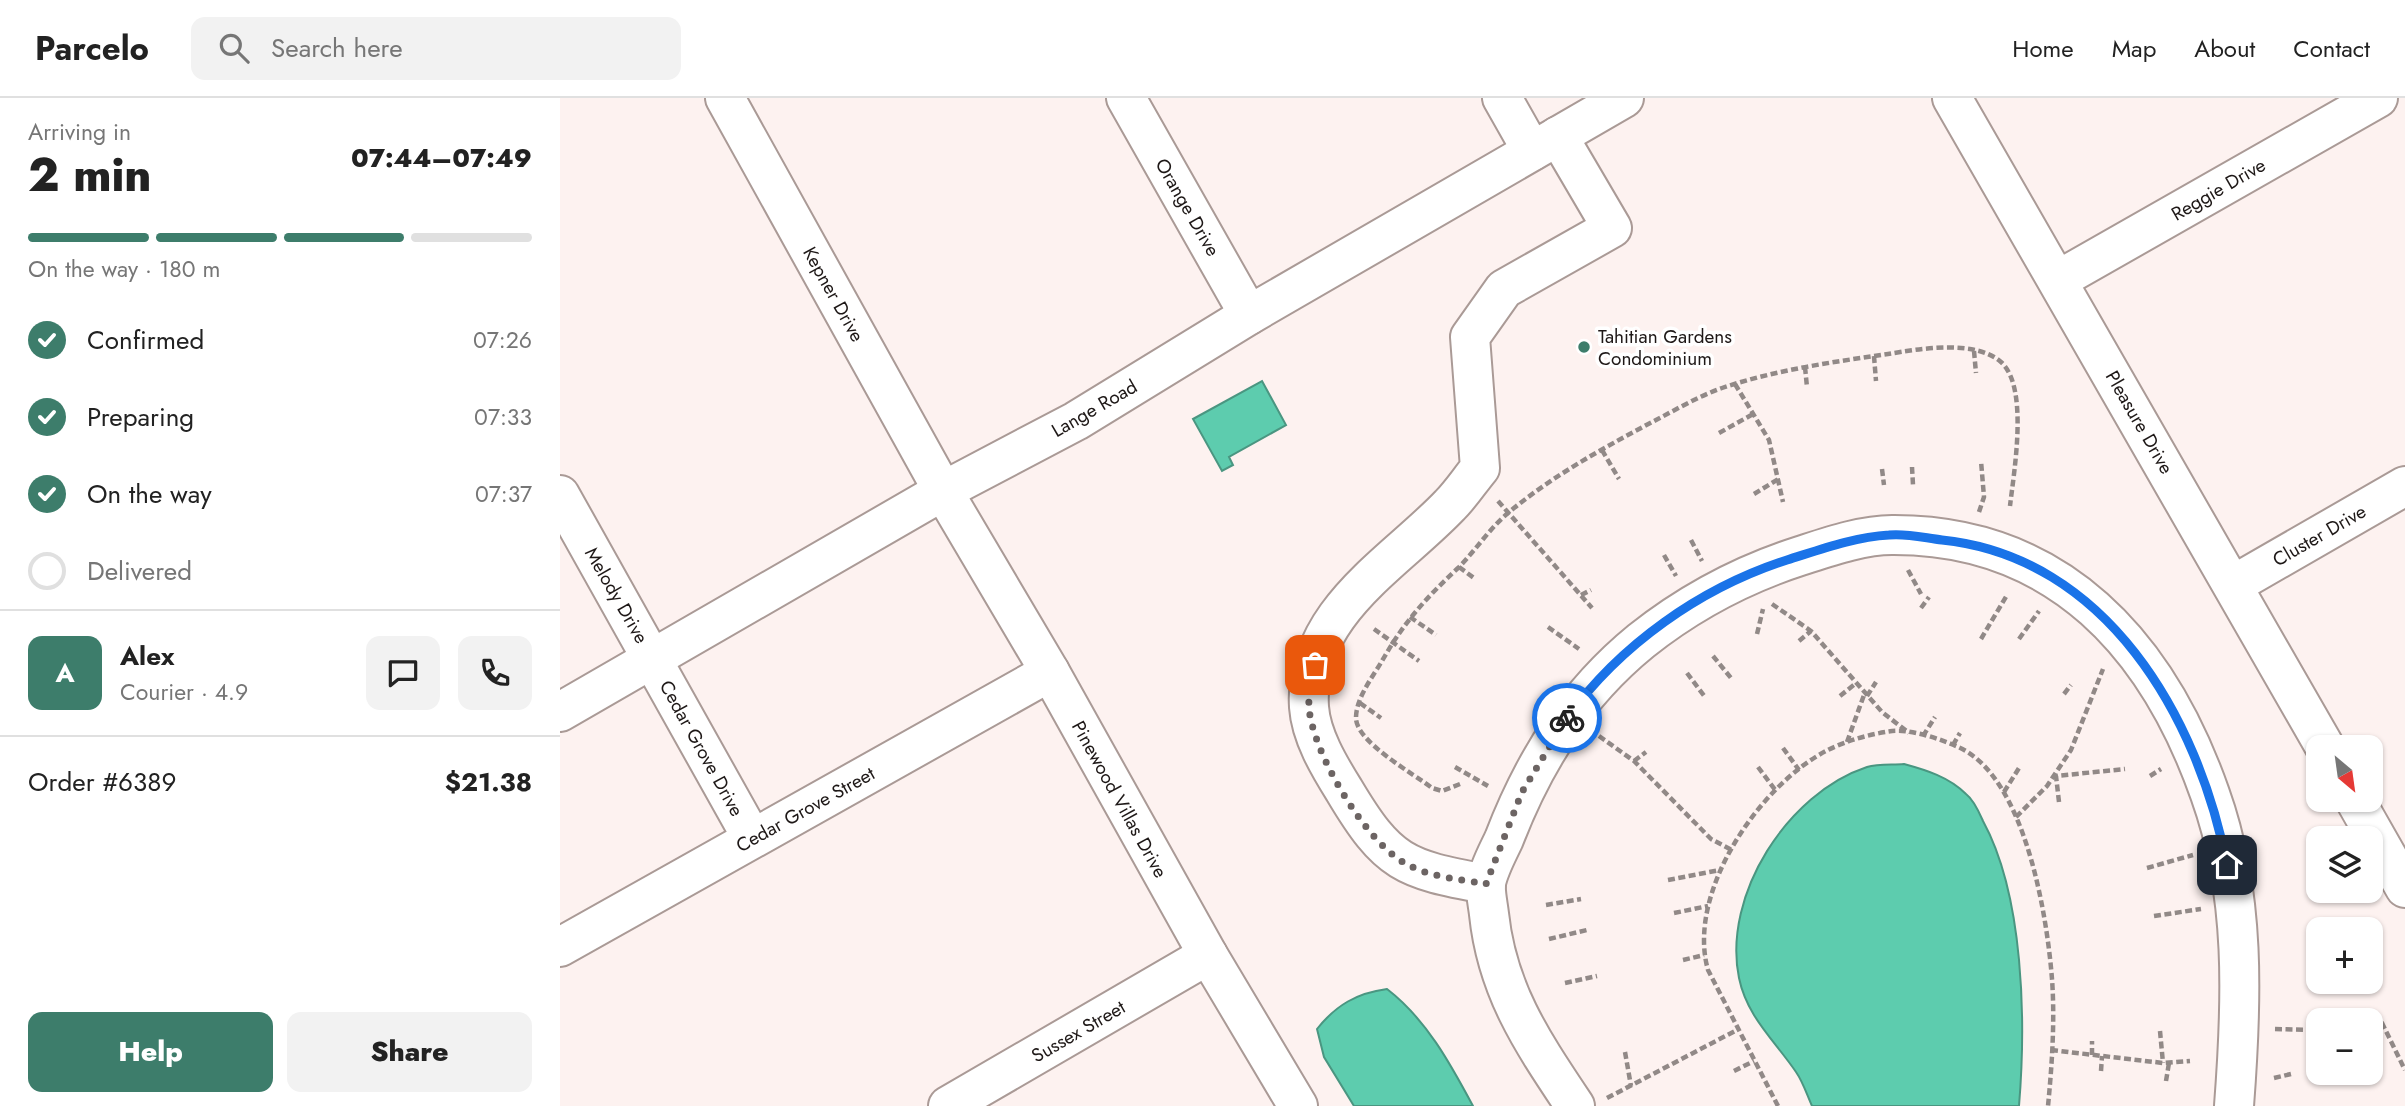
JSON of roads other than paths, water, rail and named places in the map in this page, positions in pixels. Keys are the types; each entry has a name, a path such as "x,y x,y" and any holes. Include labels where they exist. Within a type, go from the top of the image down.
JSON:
{"street":[{"name":"Kepner Drive","path":"725,98 943,491"},
{"name":"Orange Drive","path":"1126,98 1250,315"},
{"path":"1486,884 1424,872 1386,850 1368,829 1326,761 1309,708 1311,687 1324,638 1343,606 1451,505 1480,468 1470,337 1504,289 1612,228 1545,144 1502,98"},
{"name":"Lange Road","path":"560,712 943,491 1076,421 1250,315 1624,98"},
{"name":"Pleasure Drive","path":"1952,98 2318,735"},
{"name":"Reggie Drive","path":"2058,280 2378,98"},
{"name":"Cluster Drive","path":"2233,585 2405,486"},
{"name":"Pinewood Villas Drive","path":"943,491 1050,671 1208,956 1298,1106"},
{"name":"Melody Drive","path":"560,495 653,658"},
{"path":"1588,1103 1514,1010 1492,941 1486,884 1522,792 1570,713 1624,655 1670,618 1706,595 1765,568 1828,547 1890,534 1970,543 2027,562 2073,589 2110,621 2128,642 2167,699 2211,796 2233,904 2240,950 2234,1106"},
{"name":"Cedar Grove Drive","path":"653,658 752,838"},
{"name":"Cedar Grove Street","path":"560,947 1050,671"},
{"path":"2362,812 2405,888"},
{"name":"Sussex Street","path":"948,1106 1208,956"}],"place":[{"name":"Tahitian Gardens Condominium","path":"1584,347"}]}
